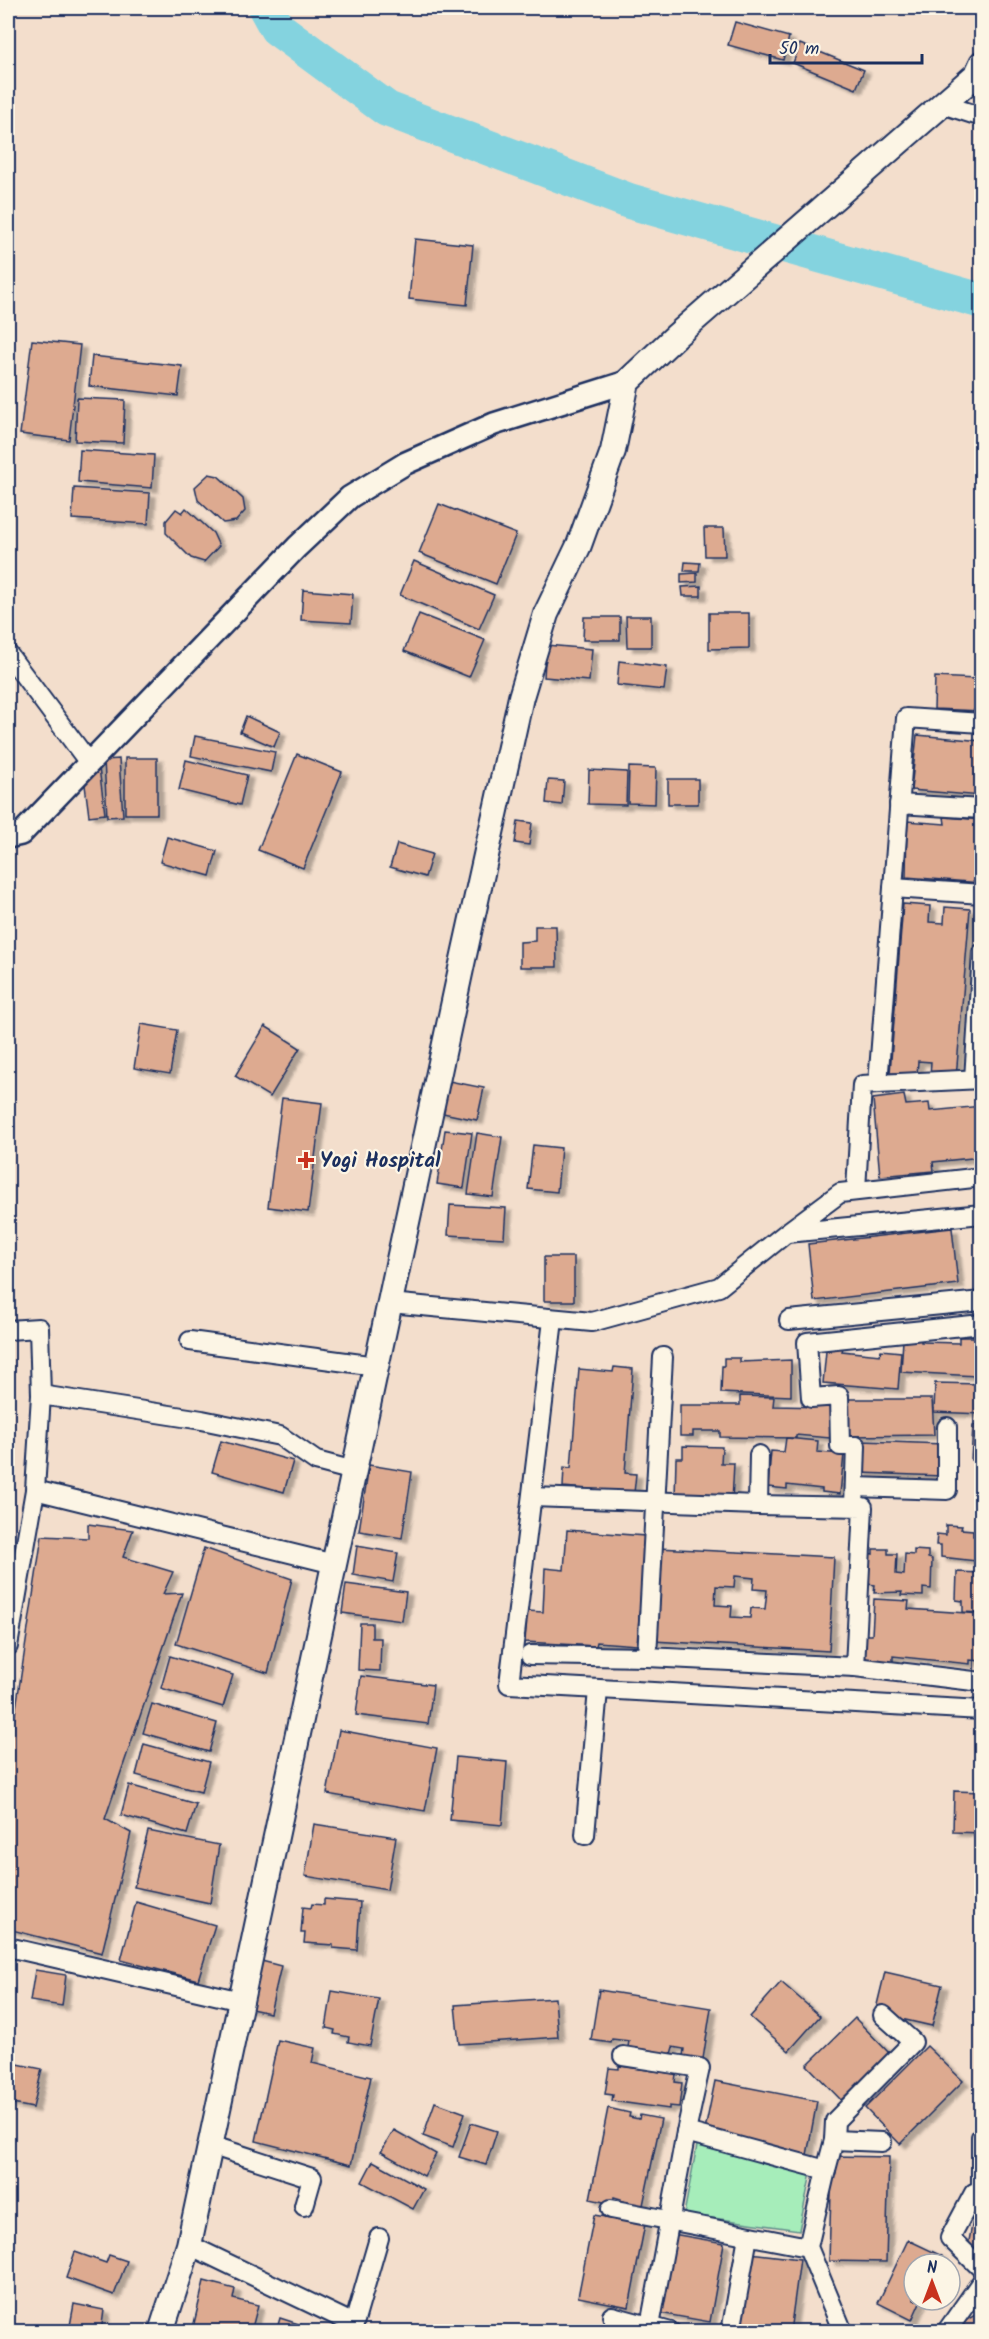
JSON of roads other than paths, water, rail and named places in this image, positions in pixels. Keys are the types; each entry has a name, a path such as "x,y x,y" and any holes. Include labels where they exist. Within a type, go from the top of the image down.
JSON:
{"main road":[{"path":"161,2331 189,2245 459,975 521,697 546,614 579,545 613,451 627,382 677,335 942,104 979,69"}],"street":[{"path":"942,104 981,117"},
{"path":"8,837 21,834 297,547 350,497 406,463 494,424 627,382"},
{"path":"8,654 90,764"},
{"path":"878,1084 906,717 981,723"},
{"path":"899,804 981,809"},
{"path":"893,888 981,894"},
{"path":"856,1190 862,1085 978,1079 981,954"},
{"path":"390,1303 592,1322 719,1287 840,1193 981,1177"},
{"path":"785,1234 981,1214"},
{"path":"789,1320 981,1301"},
{"path":"553,1320 509,1684 981,1710"},
{"path":"854,1506 856,1446 840,1446 839,1396 811,1398 807,1342 981,1324"},
{"path":"8,1330 39,1328 41,1395 35,1490 8,1646"},
{"path":"190,1341 376,1366"},
{"path":"647,1657 663,1357"},
{"path":"41,1395 202,1420 280,1436 316,1461 354,1471"},
{"path":"855,1487 947,1491 947,1427"},
{"path":"758,1505 759,1455"},
{"path":"35,1490 334,1564"},
{"path":"532,1497 863,1507 855,1667"},
{"path":"530,1654 855,1667 981,1682"},
{"path":"585,1835 598,1690"},
{"path":"8,1947 241,2001"},
{"path":"843,2331 808,2247 834,2140 835,2121 912,2042 883,2015"},
{"path":"623,2056 700,2068 668,2220 650,2326"},
{"path":"686,2132 826,2170"},
{"path":"981,2137 981,2193 974,2193 950,2238 981,2269"},
{"path":"834,2140 882,2142"},
{"path":"210,2145 312,2178 304,2206"},
{"path":"611,2209 808,2247"},
{"path":"731,2331 748,2236"},
{"path":"189,2245 353,2328 379,2238"},
{"path":"946,2331 981,2281"},
{"path":"612,2316 671,2331"}],"waterway":[{"path":"266,8 277,28 387,109 629,201 982,301"}],"place":[{"name":"Yogi Hospital","path":"306,1160"}]}
